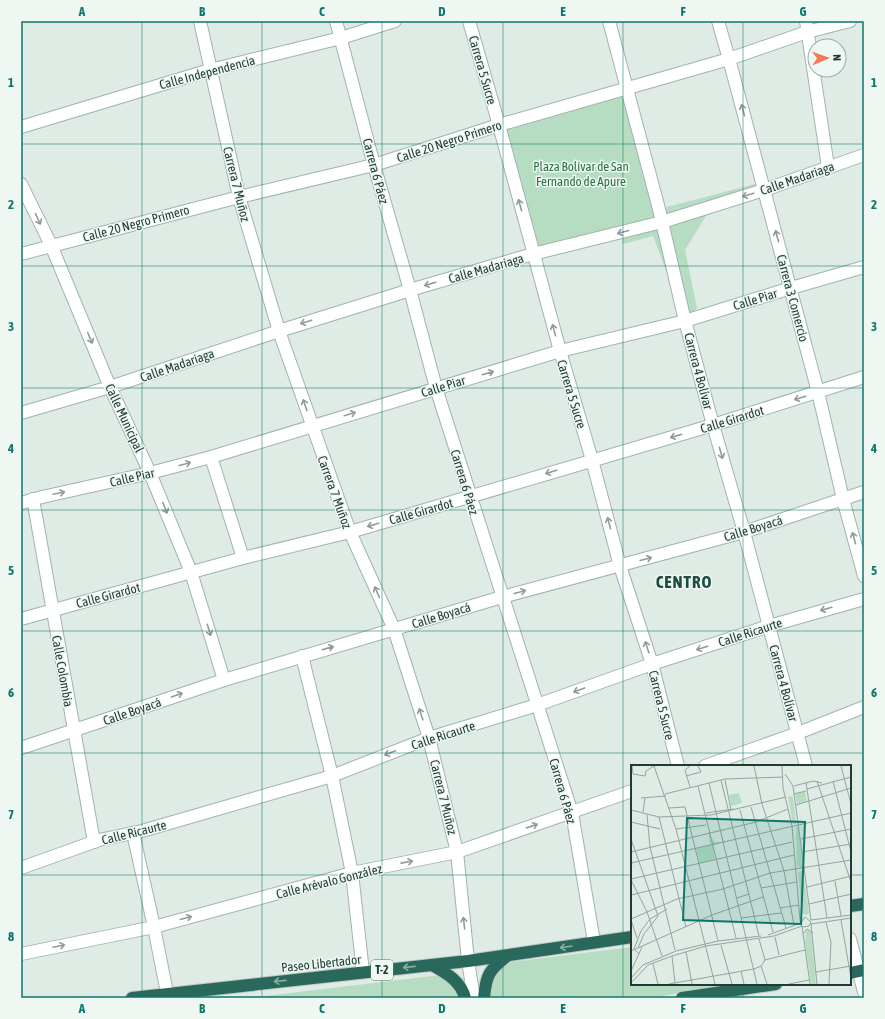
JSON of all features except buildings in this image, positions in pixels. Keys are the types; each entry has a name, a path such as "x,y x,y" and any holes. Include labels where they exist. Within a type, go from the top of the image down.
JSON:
{"highway":[{"path":"851,906 864,904"},
{"name":"Paseo Libertador","path":"132,998 468,961 631,937"},
{"path":"484,998 485,985 490,972 507,956"},
{"path":"432,965 455,980 463,991 465,998"},
{"path":"682,998 736,994 772,985"}],"street":[{"name":"Carrera 7 Muñoz","path":"200,21 239,197 279,330 350,532 394,629 429,738 457,852 468,961 474,998"},
{"name":"Carrera 6 Páez","path":"336,21 436,388 572,812 594,942"},
{"name":"Calle Independencia","path":"21,127 210,70 341,38 395,21"},
{"name":"Carrera 5 Sucre","path":"469,21 499,125 560,351 592,460 620,566 652,664 678,765"},
{"name":"Carrera 4 Bolívar","path":"609,21 662,222 685,321 744,532 806,765"},
{"name":"Carrera 3 Comercio","path":"718,21 791,288 818,392 843,499 864,576"},
{"name":"Calle 20 Negro Primero","path":"21,254 239,197 374,165 499,125 729,59 806,26 850,21"},
{"path":"806,26 828,167"},
{"name":"Calle Madariaga","path":"21,413 110,387 279,330 410,290 534,254 662,222 764,190 864,155"},
{"name":"Calle Municipal","path":"21,184 52,245 110,387 150,473 191,572 224,680"},
{"name":"Calle Piar","path":"21,503 211,457 560,351 685,321 864,267"},
{"name":"Calle Girardot","path":"21,618 243,558 350,532 713,425 864,377"},
{"path":"211,457 243,558"},
{"name":"Calle Boyacá","path":"21,748 224,680 302,656 502,597 744,532 864,492"},
{"name":"Calle Colombia","path":"33,499 94,842"},
{"name":"Calle Ricaurte","path":"21,868 94,842 133,833 332,776 429,738 537,705 652,664 769,626 864,599"},
{"path":"302,656 332,776 352,873 363,972"},
{"path":"708,765 798,733 864,707"},
{"name":"Calle Arévalo González","path":"21,954 154,927 352,873 457,852 631,792"},
{"path":"133,833 167,994"},
{"path":"851,943 864,992"}],"green space":[{"name":"Plaza Bolívar de San Fernando de Apure","path":"627,88 659,209 759,183 762,194 709,211 685,250 697,308 685,321 653,236 623,244 621,233 533,254 499,125"},
{"path":"631,947 631,985 730,985 650,998 488,998 488,985 502,965 512,962"},
{"path":"441,975 452,983 460,998 248,998"}],"district":[{"name":"CENTRO","path":"684,582"}]}
